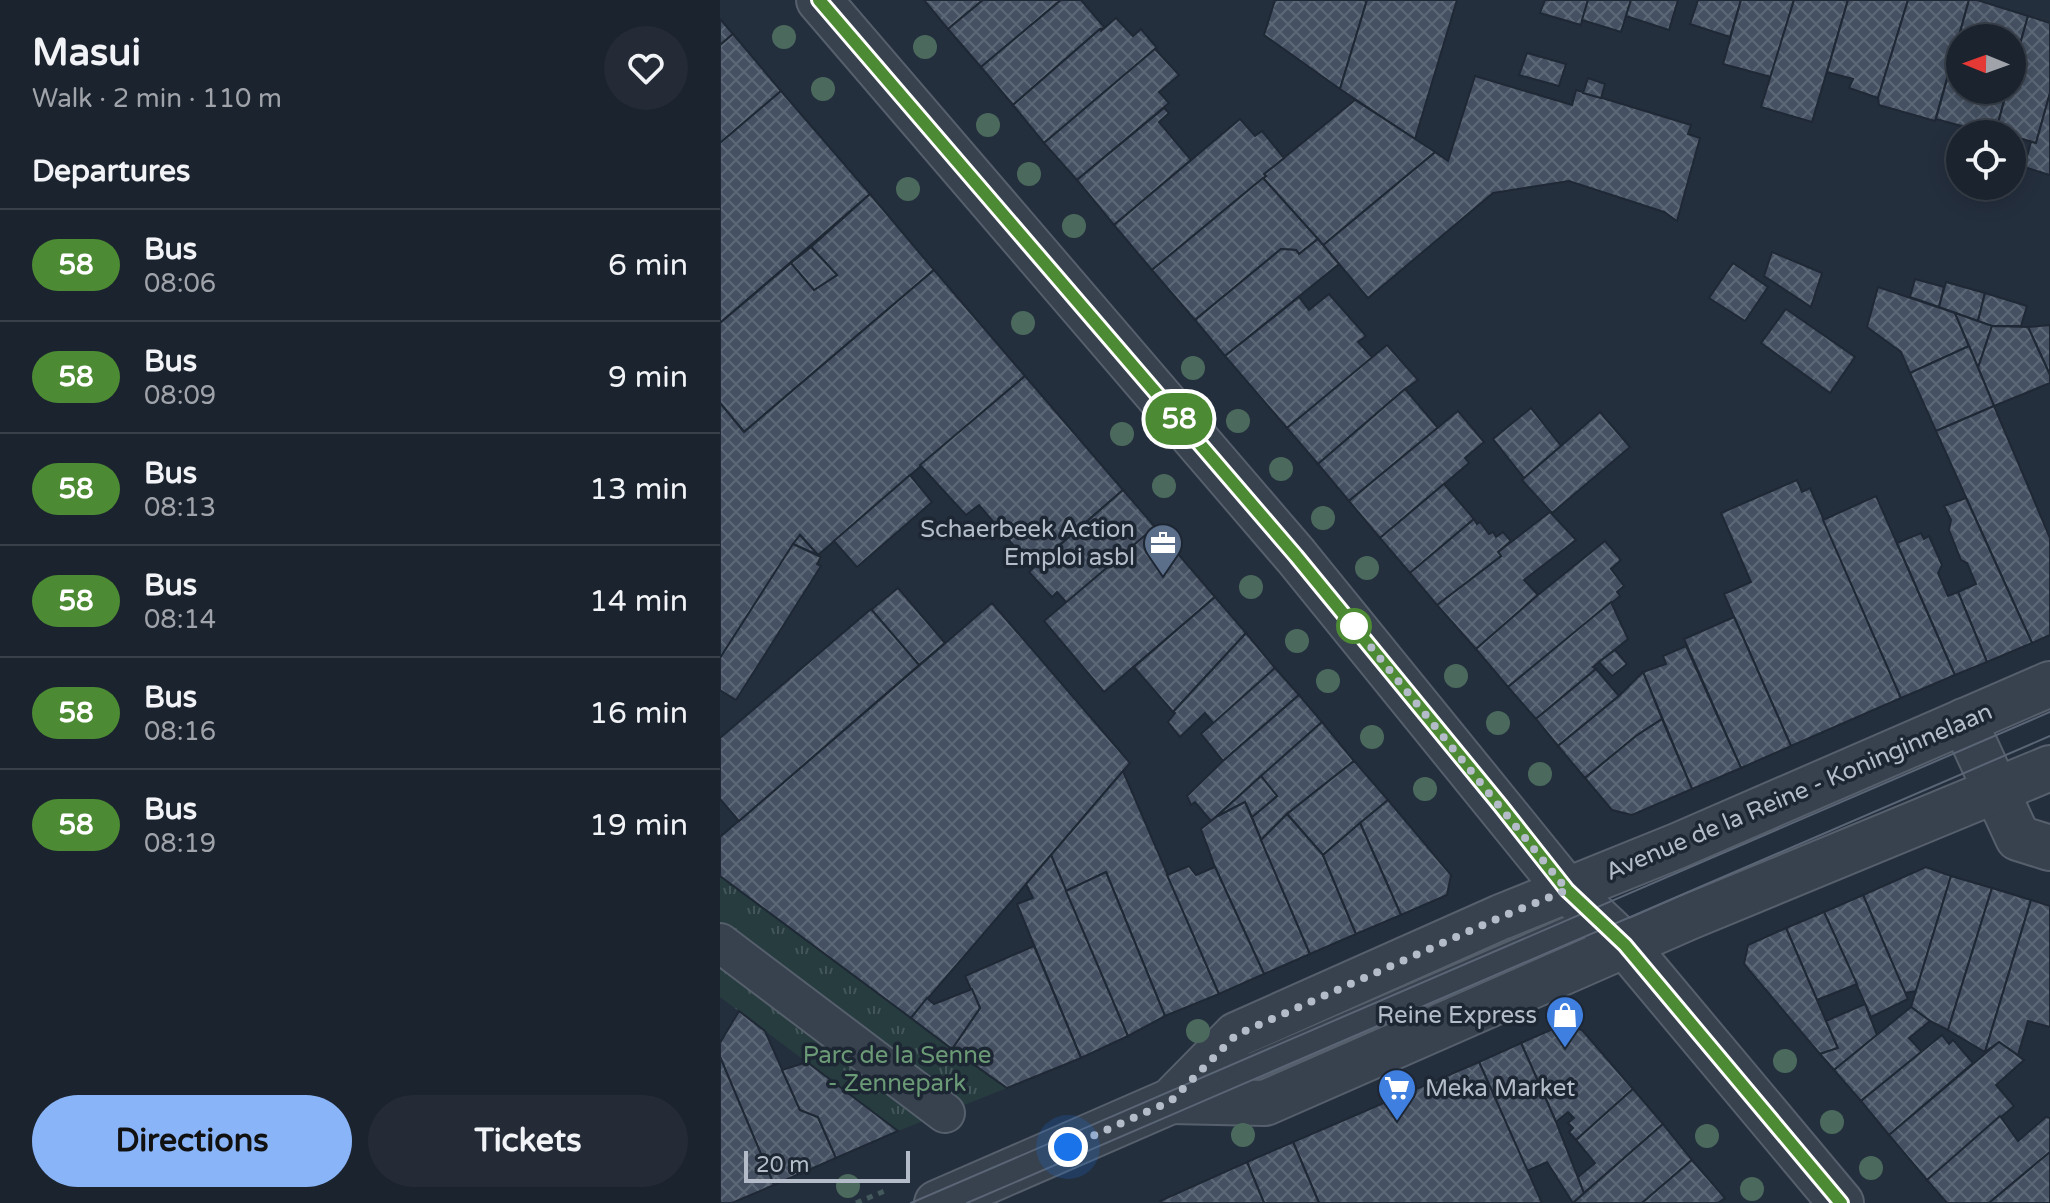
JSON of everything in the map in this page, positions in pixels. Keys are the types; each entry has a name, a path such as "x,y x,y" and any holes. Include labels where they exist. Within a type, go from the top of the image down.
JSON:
{"street":[{"path":"819,0 1296,556 1478,778 1841,1203"},
{"name":"Avenue de la Reine - Koninginnelaan","path":"955,1199 1171,1101 1236,1035 1501,917 1597,918 1666,851 2050,684"},
{"path":"1964,721 2018,838 2050,848"},
{"name":"Avenue de la Reine - Koninginnelaan","path":"1171,1101 1265,1103 1597,918 1997,791 2050,768"},
{"path":"720,943 945,1113"}],"green space":[{"name":"Parc de la Senne - Zennepark","path":"720,876 1007,1088 898,1131 720,997"}],"building":[{"path":"924,0 983,0 948,29"},
{"path":"983,0 1061,0 981,67 948,29"},
{"path":"1061,0 1081,0 1105,28 1100,29 1013,105 981,67"},
{"path":"1275,0 1367,0 1340,89 1264,35"},
{"path":"1367,0 1457,0 1415,139 1340,89"},
{"path":"1545,0 1588,0 1581,25 1540,13"},
{"path":"1588,0 1631,0 1621,32 1582,20"},
{"path":"1631,0 1678,0 1669,30 1626,16"},
{"path":"1698,0 1741,0 1730,37 1690,24"},
{"path":"1741,0 1794,0 1771,77 1723,64"},
{"path":"1794,0 1848,0 1812,122 1761,107"},
{"path":"1848,0 1908,0 1878,98 1849,88 1853,79 1827,72"},
{"path":"1908,0 1969,0 1962,24 1946,24 1946,82 1935,121 1879,105 1878,98"},
{"path":"1969,0 2028,16 2026,24 1962,24"},
{"path":"2028,16 2050,23 2050,93 2036,143 2026,140 2026,120 1999,120 2003,104 2026,104"},
{"path":"1116,18 1133,36 1141,29 1157,48 1044,143 1013,105"},
{"path":"720,19 733,34 720,45"},
{"path":"733,34 781,91 720,143 720,45"},
{"path":"1155,49 1179,75 1159,92 1169,103 1077,180 1044,143"},
{"path":"1527,53 1566,64 1559,86 1519,75"},
{"path":"1475,76 1572,105 1576,90 1691,125 1688,134 1700,138 1677,221 1664,212 1569,181 1493,193 1368,298 1323,245 1435,152 1448,161"},
{"path":"1588,78 1605,84 1601,98 1583,93"},
{"path":"1946,83 1946,104 2003,104 1999,120 1946,122 1936,119"},
{"path":"781,91 870,194 720,323 720,143"},
{"path":"2050,93 2050,175 2026,168 2031,142 2036,143"},
{"path":"1355,100 1435,152 1323,245 1263,178 1266,176 1264,174"},
{"path":"1164,108 1169,113 1159,122 1191,160 1114,225 1077,180"},
{"path":"1240,119 1255,136 1262,131 1284,158 1152,270 1114,225"},
{"path":"1263,178 1318,239 1299,254 1296,250 1281,249 1195,320 1152,270"},
{"path":"870,194 934,270 744,432 720,403 720,323 791,263 814,290 837,275 811,247"},
{"path":"1318,239 1339,264 1225,356 1195,320 1281,249 1296,250 1299,254"},
{"path":"811,247 837,275 814,290 791,263"},
{"path":"1772,252 1822,273 1811,307 1764,276"},
{"path":"1733,263 1768,287 1745,321 1709,298"},
{"path":"934,270 1025,376 818,555 800,535 720,658 720,403 744,432"},
{"path":"1915,279 1944,287 1939,307 1910,297"},
{"path":"1946,282 1985,293 1978,321 1939,307"},
{"path":"1878,287 1955,313 1969,346 1910,373 1901,352 1867,327"},
{"path":"1985,293 2027,306 2021,326 1992,326 1978,321"},
{"path":"1329,294 1366,336 1358,342 1373,358 1287,428 1225,356 1299,297 1309,310"},
{"path":"1786,309 1855,357 1830,393 1761,343"},
{"path":"1955,313 1992,326 1978,368 1969,346"},
{"path":"2050,325 2050,375 2028,327"},
{"path":"1992,326 2028,327 2050,375 2050,383 1994,406 1978,368"},
{"path":"1387,345 1418,380 1318,464 1287,428"},
{"path":"1969,346 1994,406 1936,431 1910,373"},
{"path":"1025,376 1123,490 1033,568 979,505 966,515 920,465"},
{"path":"1405,389 1438,428 1349,501 1318,464"},
{"path":"1994,406 2050,538 2050,635 2032,643 1936,431"},
{"path":"1531,408 1561,446 1524,478 1493,439"},
{"path":"1458,411 1484,442 1465,458 1469,463 1380,538 1349,501"},
{"path":"1600,412 1630,447 1552,513 1522,480"},
{"path":"910,475 932,502 857,567 834,541"},
{"path":"1797,480 1802,492 1810,488 1901,698 1791,746 1724,594 1751,582 1721,513"},
{"path":"1444,484 1474,519 1410,573 1380,538"},
{"path":"1123,490 1155,527 1067,603 1057,592 1052,597 1029,572"},
{"path":"1876,496 1955,675 1901,698 1823,520"},
{"path":"1966,498 2032,643 1987,662 1958,592 1976,584 1967,563 1961,560 1949,530 1951,520 1944,506"},
{"path":"1550,512 1576,540 1524,580 1538,595 1476,649 1437,605 1501,556 1498,552"},
{"path":"1474,519 1489,534 1493,532 1496,537 1503,532 1511,541 1498,552 1501,556 1437,605 1410,573"},
{"path":"1155,527 1215,597 1104,692 1044,621"},
{"path":"1921,533 1924,539 1929,536 1942,565 1938,573 1948,596 1958,592 1987,662 1955,675 1897,543"},
{"path":"800,535 818,555 793,544"},
{"path":"1605,541 1621,560 1611,569 1624,586 1617,592 1620,596 1508,687 1476,649"},
{"path":"793,544 821,557 817,564 821,566 736,700 720,690 720,658"},
{"path":"898,588 945,643 919,665 871,610"},
{"path":"1215,597 1246,633 1173,712 1134,667"},
{"path":"1611,602 1628,639 1536,719 1508,687"},
{"path":"992,603 1130,763 911,1018 720,876 720,837"},
{"path":"871,609 919,665 739,821 720,799 720,738"},
{"path":"1734,617 1791,746 1741,768 1684,639"},
{"path":"1246,633 1275,668 1214,724 1205,713 1180,737 1168,722 1173,712"},
{"path":"1686,646 1741,768 1692,789 1643,672 1666,664 1663,656"},
{"path":"1615,650 1627,664 1612,676 1599,662"},
{"path":"1275,668 1299,695 1223,761 1201,734"},
{"path":"1596,669 1619,696 1558,746 1536,719"},
{"path":"1643,672 1662,719 1585,778 1558,746"},
{"path":"1299,695 1322,722 1211,821 1195,802 1191,805 1187,796"},
{"path":"1662,719 1692,789 1632,815 1612,810 1585,778"},
{"path":"1322,722 1354,761 1287,814 1261,840 1252,817 1277,796 1261,776"},
{"path":"1354,761 1388,800 1323,855 1287,814"},
{"path":"1123,771 1219,994 1165,1016 1106,872 1066,891 1051,855"},
{"path":"1261,776 1277,796 1252,817 1245,802 1216,817"},
{"path":"1388,800 1451,875 1447,895 1401,915 1360,823"},
{"path":"1245,802 1310,954 1264,974 1201,829"},
{"path":"1287,814 1323,855 1356,934 1310,954 1261,840"},
{"path":"1360,823 1401,915 1356,934 1323,855"},
{"path":"1051,855 1128,1036 1081,1058 1017,904 1033,898 1026,884"},
{"path":"1189,866 1196,875 1215,867 1264,974 1219,994 1167,875"},
{"path":"1926,867 1951,876 1916,991 1905,993 1863,895"},
{"path":"1106,872 1165,1016 1128,1036 1066,891"},
{"path":"1951,876 1992,888 1948,1030 1911,1007"},
{"path":"1992,888 2031,900 1985,1052 1948,1030"},
{"path":"1863,895 1908,999 1871,1017 1824,912"},
{"path":"2031,900 2050,906 2050,1027 2028,1021 2018,1055 1999,1042 1985,1052"},
{"path":"1824,912 1857,984 1817,1000 1786,928"},
{"path":"1786,928 1838,1048 1820,1054 1744,964 1748,945"},
{"path":"1034,946 1081,1058 1007,1088 952,1049 980,1008 965,976"},
{"path":"972,989 980,1008 952,1049 911,1018 927,998 934,1004"},
{"path":"1865,1004 1877,1035 1834,1070 1820,1054 1838,1048 1826,1021"},
{"path":"1911,1007 1930,1021 1909,1038 1922,1052 1861,1101 1834,1070"},
{"path":"739,1011 765,1031 800,1110 818,1117 836,1158 774,1185 720,1057 720,1043"},
{"path":"1562,1025 1582,1030 1633,1089 1576,1140 1569,1132 1573,1128 1568,1123 1574,1118 1568,1112 1556,1122 1521,1043"},
{"path":"1942,1035 1949,1044 1953,1040 1973,1063 1889,1135 1861,1101"},
{"path":"1999,1042 2024,1060 1996,1085 2014,1106 1927,1180 1889,1135"},
{"path":"1521,1043 1584,1193 1573,1203 1547,1162 1527,1171 1479,1062"},
{"path":"720,1057 774,1185 732,1203 721,1203 720,1200"},
{"path":"807,1062 898,1131 836,1158 818,1117 800,1110 782,1070"},
{"path":"1479,1062 1542,1203 1319,1203 1293,1142"},
{"path":"1633,1089 1663,1124 1584,1193 1578,1177 1595,1163 1576,1140"},
{"path":"2000,1116 2018,1141 2046,1117 2050,1118 2050,1152 1989,1203 1947,1203 1927,1180"},
{"path":"1663,1124 1692,1160 1642,1203 1573,1203"},
{"path":"1293,1142 1319,1203 1264,1203 1247,1162"},
{"path":"2050,1152 2050,1203 1989,1203"},
{"path":"1692,1160 1725,1198 1718,1203 1642,1203"},
{"path":"1247,1162 1264,1203 1160,1201"}],"tram line":[{"path":"911,1203 2050,712"},
{"path":"967,1203 2050,736"}],"bus line":[{"name":"58","path":"819,0 1296,556 1567,890 1625,945 1841,1203"}],"place":[{"name":"Schaerbeek Action Emploi asbl","path":"1163,577"},
{"name":"Reine Express","path":"1565,1049"},
{"name":"Meka Market","path":"1397,1122"}],"route":[{"path":"1068,1147 1171,1101 1236,1035 1567,890 1354,626"}]}
